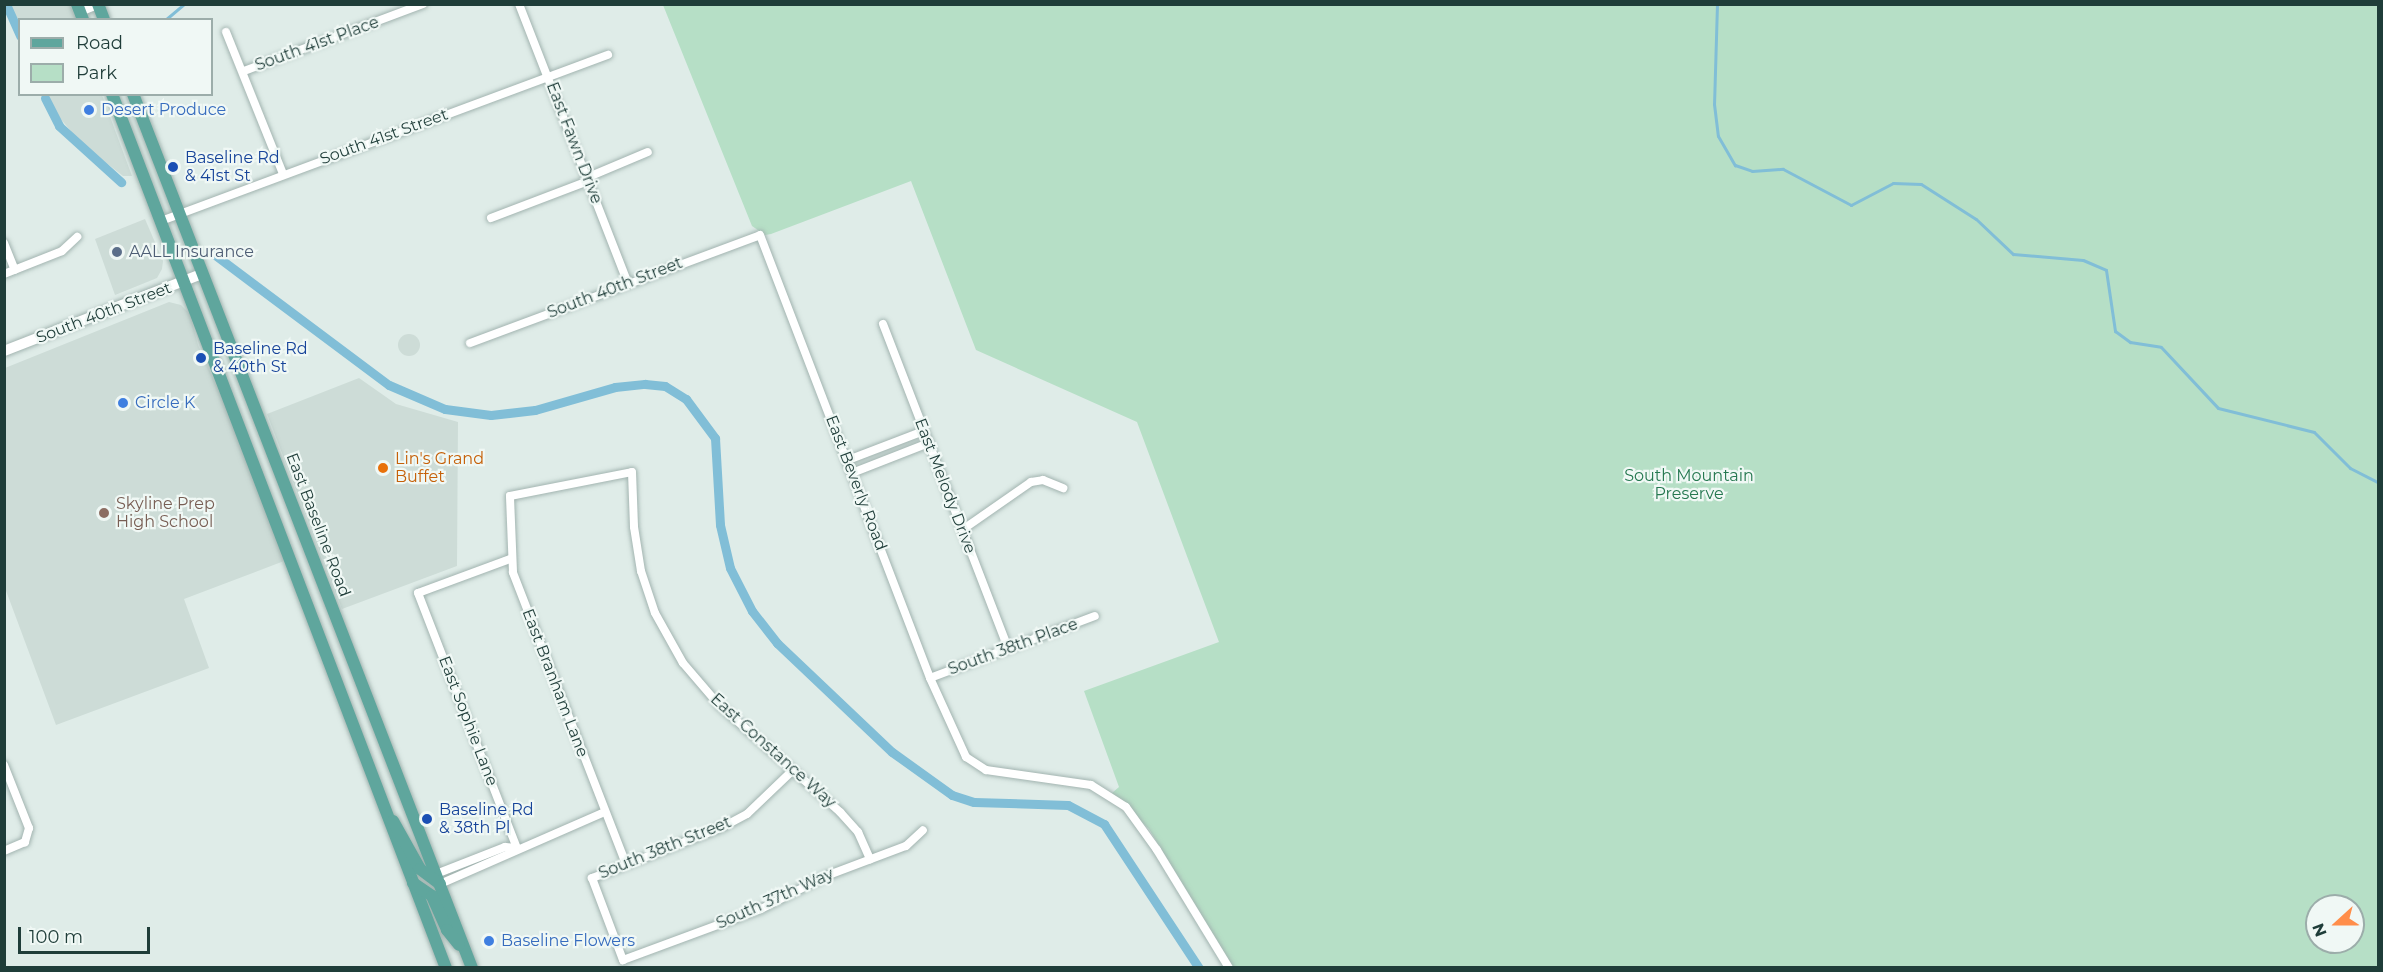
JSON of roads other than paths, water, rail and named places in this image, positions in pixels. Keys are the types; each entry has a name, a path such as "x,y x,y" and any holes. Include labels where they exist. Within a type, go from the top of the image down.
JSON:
{"main road":[{"name":"East Baseline Road","path":"113,96 252,453 386,812 467,955 472,968"},
{"name":"East Baseline Road","path":"134,96 270,447 427,883 446,968"},
{"name":"South 40th Street","path":"4,351 202,274"},
{"path":"252,453 270,447"},
{"path":"386,812 404,835 427,883"}],"street":[{"name":"South 41st Place","path":"244,71 423,4"},
{"name":"East Fawn Drive","path":"519,4 628,283"},
{"path":"80,12 99,5"},
{"path":"226,32 244,71 283,174"},
{"name":"South 41st Street","path":"161,221 608,55"},
{"path":"491,218 648,153"},
{"name":"South 40th Street","path":"470,343 760,235"},
{"name":"East Beverly Road","path":"760,235 930,678 951,731 966,757 986,770 1072,779 1108,794 1126,807 1158,850 1228,968"},
{"path":"4,274 62,251 77,237"},
{"path":"4,243 15,270"},
{"name":"East Melody Drive","path":"883,324 1008,648"},
{"path":"848,460 924,431"},
{"path":"852,473 929,443"},
{"name":"East Branham Lane","path":"626,864 510,559 510,496 632,472"},
{"name":"East Constance Way","path":"632,472 635,538 641,571 655,613 683,663 719,705 858,832 870,859"},
{"path":"962,530 1031,482 1043,480 1063,488"},
{"name":"East Sophie Lane","path":"510,559 418,593 517,848"},
{"name":"South 38th Place","path":"930,678 1095,616"},
{"path":"4,765 29,828 25,842 4,851"},
{"name":"South 38th Street","path":"592,878 739,818 792,771"},
{"path":"427,883 481,856 505,847 517,848 605,812"},
{"name":"South 37th Way","path":"592,878 623,960 760,909 870,859 906,846 923,830"},
{"path":"427,883 511,856 517,848"},
{"path":"481,856 485,866"}],"waterway":[{"path":"6,4 18,31"},
{"path":"167,18 184,4"},
{"path":"1717,4 1714,104 1718,136 1735,165 1752,171 1783,169 1851,205 1893,183 1921,184 1976,219 2013,254 2083,260 2106,270 2115,331 2130,342 2161,347 2218,408 2314,432 2350,468 2378,482"},
{"path":"45,98 59,126 121,182"},
{"path":"211,252 389,385 445,409 491,415 535,410 615,387 645,384 665,386 686,399 715,438 720,525 730,568 752,611 777,643 892,752 952,795 974,802 1068,805 1104,824 1199,968"}],"place":[{"name":"Desert Produce","path":"89,110"},
{"name":"Baseline Rd & 41st St","path":"173,167"},
{"name":"AALL Insurance","path":"117,252"},
{"name":"Baseline Rd & 40th St","path":"201,358"},
{"name":"Circle K","path":"123,403"},
{"name":"Lin's Grand Buffet","path":"383,468"},
{"name":"Skyline Prep High School","path":"104,513"},
{"name":"Baseline Rd & 38th Pl","path":"427,819"},
{"name":"Baseline Flowers","path":"489,941"}],"park label":[{"name":"South Mountain Preserve","path":"1689,485"}]}
